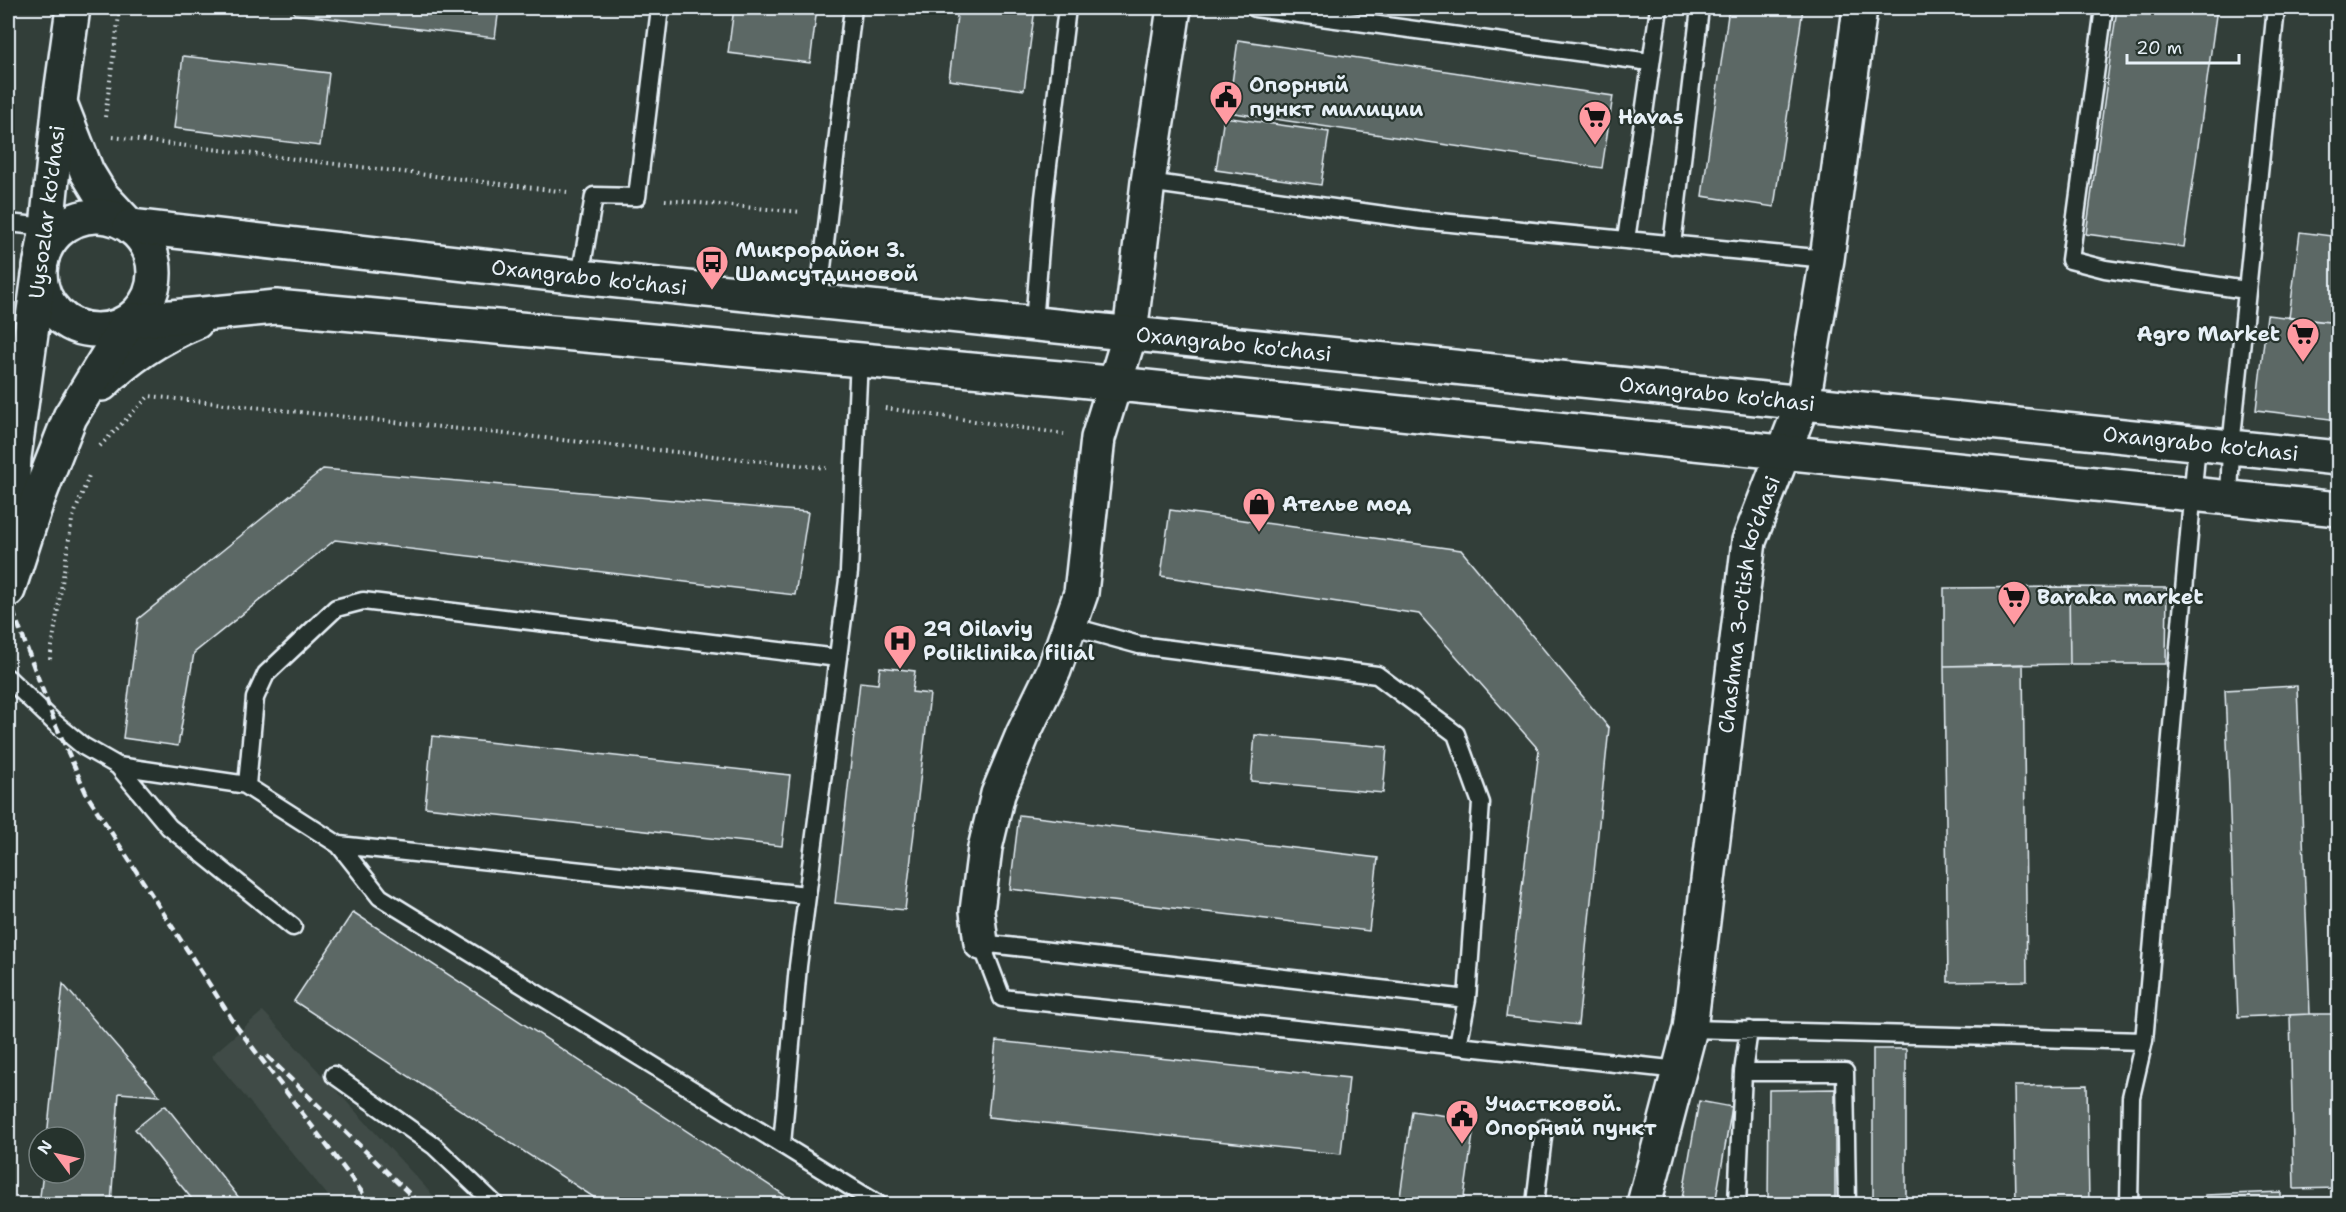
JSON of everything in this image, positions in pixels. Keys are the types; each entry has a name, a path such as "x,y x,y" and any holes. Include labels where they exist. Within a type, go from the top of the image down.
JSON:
{"main road":[{"name":"Uysozlar ko'chasi","path":"8,573 14,457 47,227 60,101 73,8"},
{"path":"981,943 977,911 985,848 998,794 1023,734 1054,670 1081,593 1098,438 1130,334 1148,182 1174,8"},
{"name":"Chashma 3-o'tish ko'chasi","path":"1644,1204 1690,1029 1749,541 1803,402 1827,259 1860,8"},
{"name":"Uysozlar ko'chasi","path":"60,101 87,172 101,195 130,226"},
{"path":"8,590 37,501 70,417 129,321 142,309 152,292 154,274 152,256 143,239 130,226 112,218 93,216 74,221 57,232 45,248 40,268 41,286 48,303 60,317 75,327 93,331 112,329 129,321 276,307 1113,384 2338,510"},
{"name":"Oxangrabo ko'chasi","path":"130,226 580,277 2338,458"},
{"path":"70,417 121,365 147,347 174,331 226,312"}],"lane":[{"path":"580,277 594,195 638,197 660,8"},
{"path":"818,302 853,8"},
{"path":"1034,324 1044,198 1067,8"},
{"path":"1255,8 1650,62"},
{"path":"1626,240 1659,8"},
{"path":"1672,245 1700,8"},
{"path":"2104,8 2070,260 2105,269 2246,290"},
{"path":"2229,499 2230,447 2276,8"},
{"path":"1148,182 1420,220 1827,259"},
{"path":"8,223 47,227"},
{"path":"782,1144 798,966 849,572 859,359"},
{"path":"2129,1204 2131,1097 2144,1041 2197,444"},
{"path":"245,785 247,785 255,698 266,674 336,608 363,601 838,658"},
{"path":"1070,626 1139,645 1377,675 1456,734 1481,803 1467,999 1458,1046"},
{"path":"8,678 83,746 118,766 170,827 293,927"},
{"path":"118,766 245,785 339,845 380,897 878,1204"},
{"path":"339,845 807,895"},
{"path":"1467,999 981,943 1002,998 1679,1070"},
{"path":"1690,1029 2144,1041"},
{"path":"1737,1204 1743,1072 1749,1030"},
{"path":"1743,1072 1845,1072 1847,1204"},
{"path":"334,1075 434,1146 495,1204"},
{"path":"1535,1204 1544,1128"}],"path":[{"path":"104,125 120,8"},
{"path":"103,136 594,195"},
{"path":"638,197 829,214"},
{"path":"97,455 101,444 149,396 854,471"},
{"path":"857,404 1098,438"},
{"path":"51,659 72,520 93,466"}],"shaded area":[{"path":"263,1011 441,1204 335,1204 211,1056"}],"building":[{"path":"294,8 499,8 495,38 294,14"},
{"path":"734,8 817,8 810,63 728,53"},
{"path":"958,8 1035,8 1024,90 949,80"},
{"path":"1729,8 1803,8 1774,207 1702,196"},
{"path":"2117,8 2217,8 2184,247 2086,234"},
{"path":"1238,40 1613,96 1602,168 1228,112"},
{"path":"183,56 329,73 320,146 174,128"},
{"path":"1224,117 1329,132 1321,185 1216,170"},
{"path":"2336,196 2338,196 2338,323 2289,318 2300,232 2331,236"},
{"path":"2267,315 2338,323 2338,420 2256,410"},
{"path":"323,469 808,512 795,595 335,540 194,653 178,746 123,738 138,619"},
{"path":"1170,510 1461,550 1609,728 1578,1025 1506,1017 1539,750 1419,614 1161,576"},
{"path":"2069,587 2070,664 1944,666 1944,588"},
{"path":"2069,587 2167,588 2166,664 2070,664"},
{"path":"2023,664 2027,981 1948,982 1944,666"},
{"path":"880,667 915,671 912,692 930,694 905,910 835,903 860,682 878,684"},
{"path":"2297,686 2310,1014 2238,1017 2225,690"},
{"path":"1255,735 1387,747 1383,793 1251,781"},
{"path":"432,736 790,775 782,846 425,807"},
{"path":"1019,815 1378,858 1369,931 1010,889"},
{"path":"353,912 798,1204 604,1204 294,1001"},
{"path":"63,984 160,1096 119,1093 111,1204 39,1204 41,1185 87,1185 87,1125 48,1125"},
{"path":"2338,1014 2338,1188 2294,1189 2290,1015"},
{"path":"996,1041 1349,1078 1341,1154 988,1117"},
{"path":"1873,1049 1906,1049 1906,1204 1873,1204"},
{"path":"2087,1085 2089,1204 2016,1204 2014,1086"},
{"path":"1835,1089 1835,1204 1768,1204 1769,1090"},
{"path":"1699,1101 1732,1107 1715,1204 1681,1204"},
{"path":"165,1105 244,1204 196,1204 135,1129"},
{"path":"1412,1111 1475,1120 1463,1204 1399,1204"},
{"path":"2281,1192 2281,1204 2205,1204 2205,1195"}],"railway":[{"path":"8,17 9,8"},
{"path":"8,598 55,723 87,795 237,1027 371,1204"},
{"path":"267,1056 420,1204"}],"place":[{"name":"Опорный пункт милиции","path":"1226,126"},
{"name":"Havas","path":"1595,146"},
{"name":"Микрорайон З. Шамсутдиновой","path":"712,291"},
{"name":"Agro Market","path":"2303,363"},
{"name":"Ателье мод","path":"1259,533"},
{"name":"Baraka market","path":"2014,626"},
{"name":"29 Oilaviy Poliklinika filial","path":"900,670"},
{"name":"Участковой. Опорный пункт","path":"1462,1145"}]}
